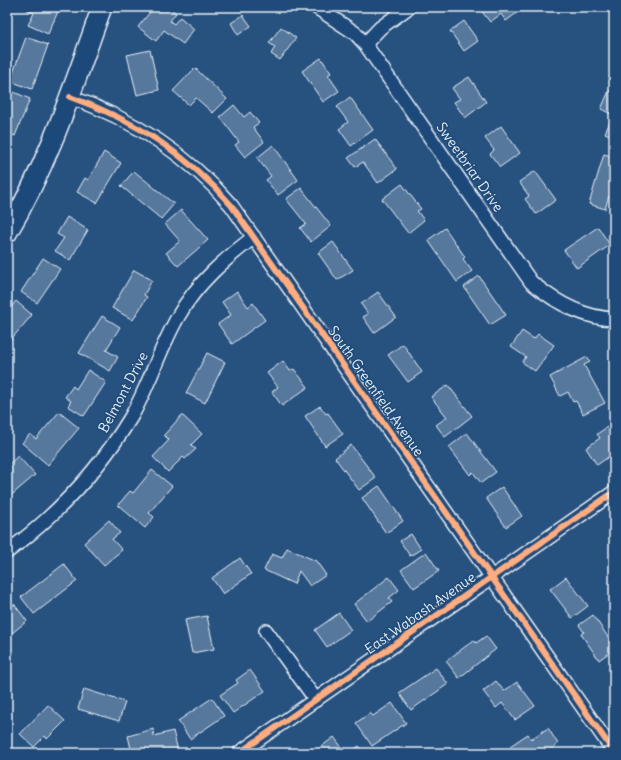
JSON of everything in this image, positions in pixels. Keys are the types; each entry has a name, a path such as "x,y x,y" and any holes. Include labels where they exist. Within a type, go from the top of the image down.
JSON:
{"street":[{"path":"7,233 46,159 102,7"},
{"name":"Sweetbriar Drive","path":"316,7 355,33 364,44 531,282 560,304 579,312 614,319"},
{"path":"364,44 380,28 409,7"},
{"name":"South Greenfield Avenue","path":"70,97 120,117 142,129 179,154 217,189 254,237 614,752"},
{"name":"Belmont Drive","path":"7,552 40,526 68,500 92,473 132,415 147,387 178,316 194,291 211,273 254,237"},
{"name":"East Wabash Avenue","path":"239,753 614,492"},
{"path":"266,631 316,700"}],"building":[{"path":"29,7 60,7 48,34 28,25 34,13 27,10"},
{"path":"154,7 169,7 176,13 170,21 174,24 180,17 194,29 183,44 164,30 156,41 138,27"},
{"path":"483,7 525,7 506,21 501,14 490,22 480,9"},
{"path":"243,15 251,26 238,35 231,23"},
{"path":"464,21 478,41 464,51 450,31"},
{"path":"281,27 296,38 280,60 271,54 275,47 269,43"},
{"path":"26,37 48,45 32,89 10,81"},
{"path":"150,50 159,90 137,95 127,55"},
{"path":"321,58 331,73 328,75 339,91 323,102 302,71"},
{"path":"195,68 227,99 213,113 196,98 189,105 173,91"},
{"path":"469,77 486,102 465,118 454,102 460,99 452,88"},
{"path":"9,90 30,99 15,136 7,133"},
{"path":"609,91 614,93 614,137 605,133 613,115 601,109"},
{"path":"350,97 373,130 351,146 339,129 348,122 337,107"},
{"path":"234,105 244,117 250,112 259,123 253,127 264,142 245,157 235,145 239,142 220,117"},
{"path":"501,126 520,153 500,167 490,154 494,150 485,138"},
{"path":"375,139 397,169 378,183 363,162 355,167 348,158"},
{"path":"273,145 298,180 278,195 266,180 271,176 257,158"},
{"path":"104,152 121,163 97,203 77,192 85,178 88,180"},
{"path":"604,154 614,157 614,198 609,196 605,209 589,204"},
{"path":"134,171 174,204 161,219 121,186"},
{"path":"535,171 556,200 536,214 525,199 529,196 519,182"},
{"path":"402,184 421,209 417,211 424,220 408,233 382,199"},
{"path":"301,188 331,226 311,242 300,228 306,224 286,199"},
{"path":"181,210 208,240 178,266 166,253 180,241 165,224"},
{"path":"67,217 88,230 70,260 55,251 64,238 57,234"},
{"path":"598,227 610,245 577,268 564,250"},
{"path":"445,228 465,257 463,259 472,271 457,282 428,240"},
{"path":"333,242 353,270 337,280 318,253"},
{"path":"43,258 60,269 37,303 21,292"},
{"path":"134,270 152,280 144,295 147,297 133,320 112,308"},
{"path":"479,276 506,315 490,325 464,287"},
{"path":"237,291 248,307 253,303 265,320 232,344 218,324 231,315 222,302"},
{"path":"378,292 396,317 374,333 363,317 368,314 361,304"},
{"path":"16,301 32,315 7,344 7,312"},
{"path":"102,316 120,327 106,350 118,357 110,371 79,353"},
{"path":"522,331 534,339 538,334 554,345 535,371 522,362 526,357 511,347"},
{"path":"403,344 422,372 408,382 388,355"},
{"path":"207,353 225,362 205,403 186,393"},
{"path":"587,357 590,362 584,365 605,403 583,414 576,401 573,402 568,392 560,396 550,377"},
{"path":"283,361 290,371 294,369 308,387 282,406 272,392 278,387 267,373"},
{"path":"88,370 106,382 84,416 68,406 71,401 65,397 73,386 76,389"},
{"path":"448,385 472,416 445,437 436,425 447,417 431,397"},
{"path":"320,406 326,414 328,413 343,434 325,446 305,416"},
{"path":"59,412 79,428 48,465 22,443 30,434 36,439"},
{"path":"182,415 202,434 191,445 196,449 185,459 183,457 168,472 153,457 169,440 164,435"},
{"path":"613,423 614,453 597,465 586,448 600,438 597,434"},
{"path":"467,433 496,472 481,483 473,472 470,475 449,447"},
{"path":"351,445 376,478 359,490 335,458"},
{"path":"18,456 35,475 7,499 7,466"},
{"path":"152,470 172,486 149,513 154,517 145,528 118,505 130,491 133,493"},
{"path":"379,486 403,521 386,533 362,498"},
{"path":"502,487 522,516 506,527 486,498"},
{"path":"109,520 120,533 112,539 122,550 104,565 84,543"},
{"path":"411,534 421,549 410,556 400,541"},
{"path":"287,548 316,561 326,575 310,586 299,571 294,584 264,570 272,554 282,558"},
{"path":"426,552 439,571 414,588 401,570"},
{"path":"240,558 251,574 223,594 212,578"},
{"path":"64,564 77,581 34,614 21,597"},
{"path":"389,577 399,590 389,598 392,602 367,621 354,604"},
{"path":"566,577 588,606 572,618 550,589"},
{"path":"14,604 27,621 7,637 7,609"},
{"path":"339,613 351,630 327,647 315,630"},
{"path":"593,615 614,646 614,649 599,660 581,634 584,632 579,625"},
{"path":"207,616 214,649 192,653 185,620"},
{"path":"486,636 496,649 459,678 446,661 474,640 476,643"},
{"path":"436,668 448,684 411,710 399,693"},
{"path":"250,670 265,691 233,713 220,695 238,683 236,680"},
{"path":"496,681 504,691 517,682 535,706 515,720 502,703 496,708 483,691"},
{"path":"84,689 125,702 119,721 78,709"},
{"path":"212,698 224,716 190,739 178,721"},
{"path":"392,703 406,723 372,746 356,723 370,713 373,716"},
{"path":"48,705 65,721 47,739 45,736 34,747 20,734"},
{"path":"548,728 558,744 547,753 516,753 510,746 528,734 531,739"},
{"path":"153,729 154,736 173,731 178,751 171,753 132,753 128,736"},
{"path":"334,737 346,753 313,753"},
{"path":"359,746 365,753 349,753"}],"cycle path":[{"path":"70,97 116,116 158,140 196,170 231,205 614,752"},
{"path":"239,753 614,492"}]}
